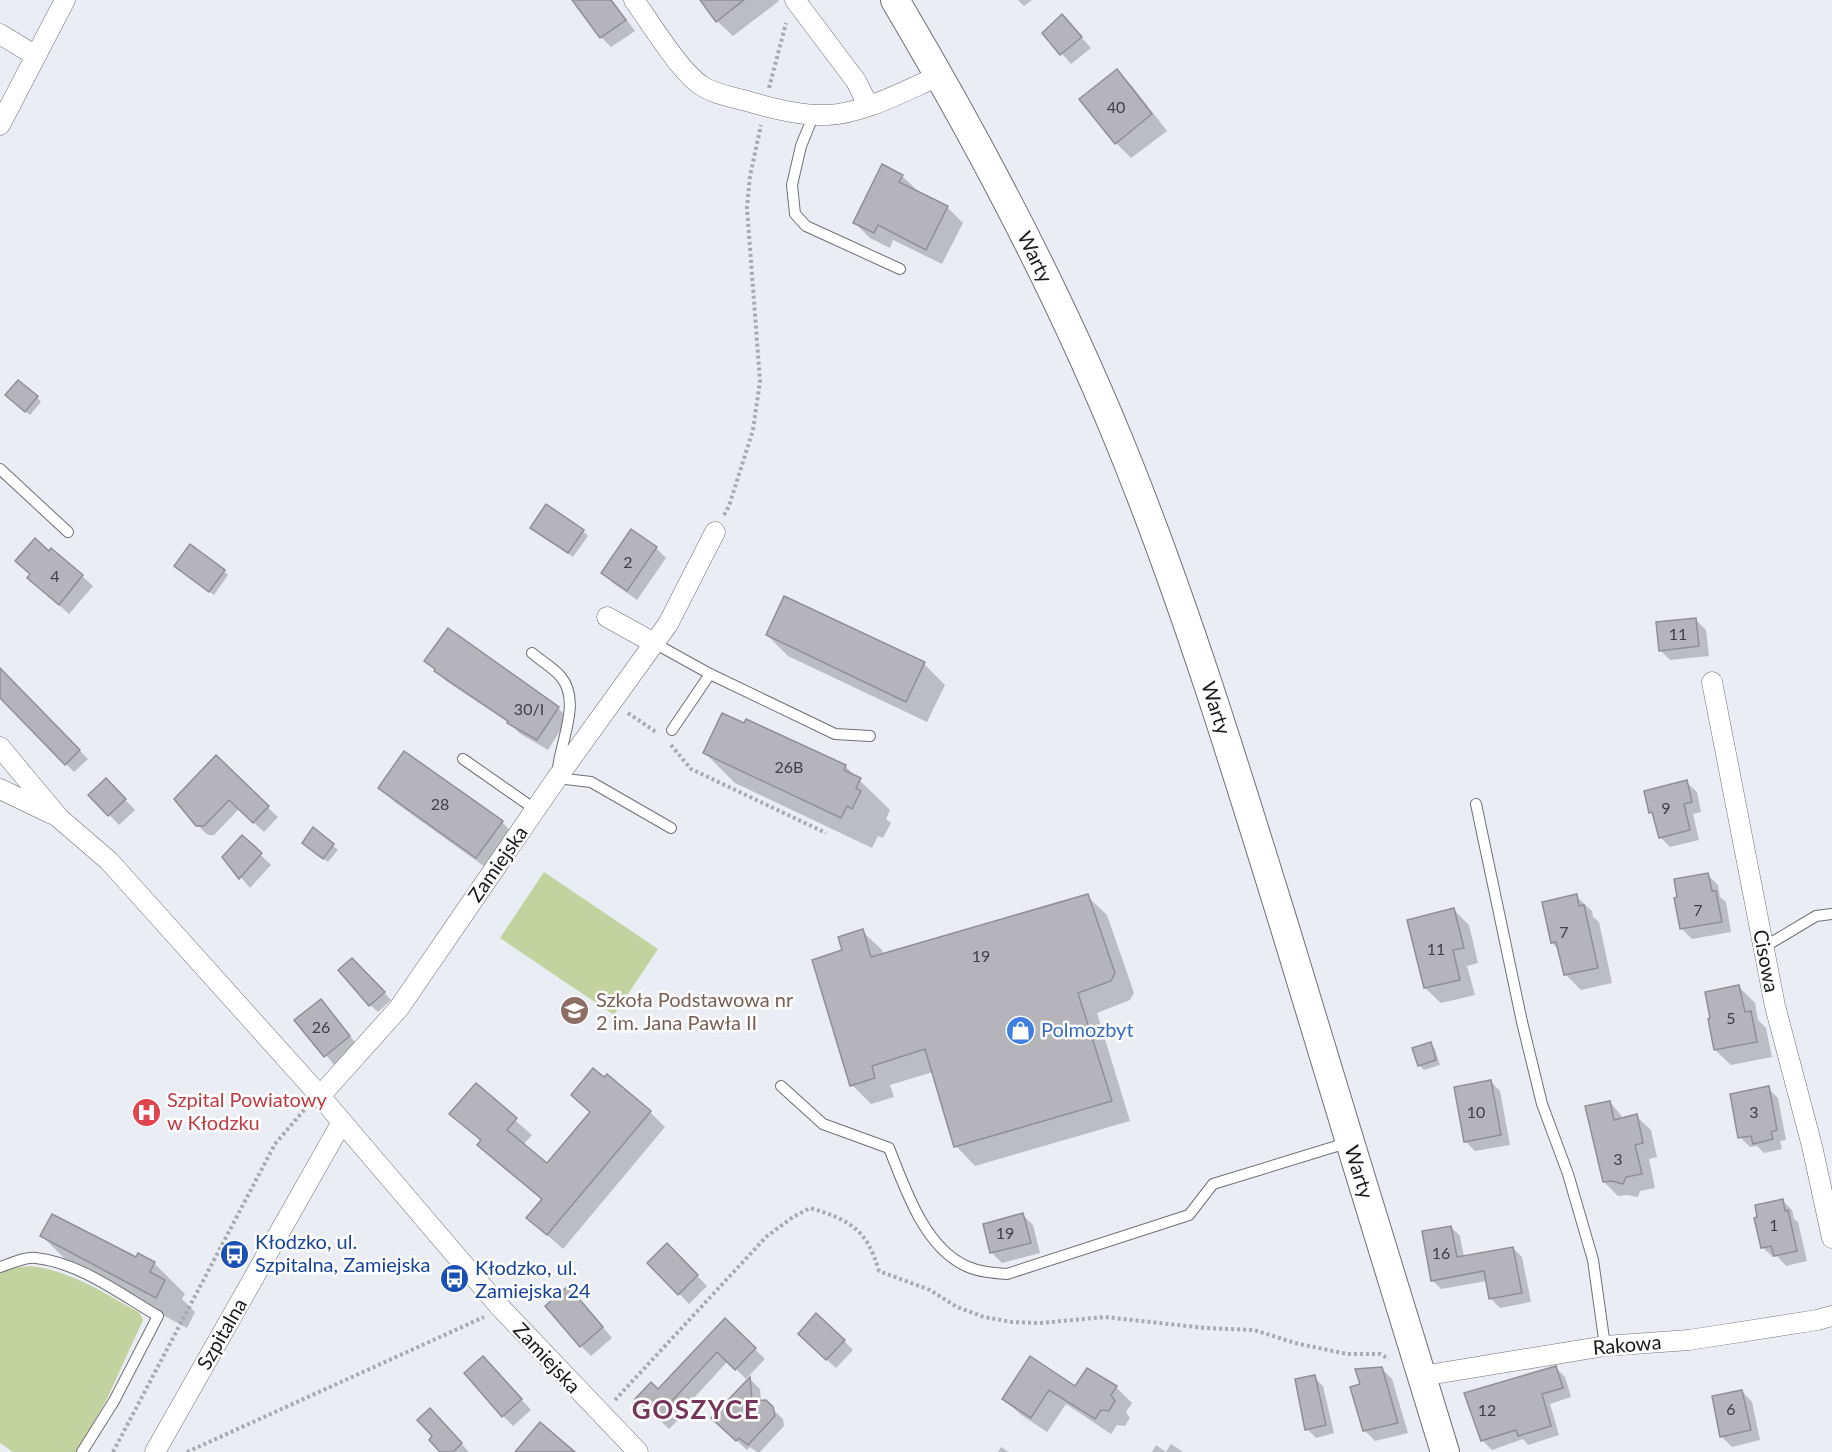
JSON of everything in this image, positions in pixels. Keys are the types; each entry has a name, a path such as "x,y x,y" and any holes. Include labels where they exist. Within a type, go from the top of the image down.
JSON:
{"main road":[{"name":"Warty","path":"895,0 994,175 1040,267 1107,412 1156,534 1226,738 1445,1452"}],"street":[{"path":"0,125 65,0"},
{"path":"634,0 679,63 701,86 722,95 764,106 814,114 843,113 939,76"},
{"path":"795,1 856,81 868,105"},
{"path":"0,34 36,56"},
{"name":"Zamiejska","path":"318,1095 399,1008 557,778 668,624 715,532"},
{"path":"607,617 654,643"},
{"name":"Cisowa","path":"1712,682 1775,1006 1812,1146 1832,1238"},
{"name":"Zamiejska","path":"0,747 59,818 109,861 318,1095 499,1306 638,1452"},
{"path":"0,789 59,818"},
{"name":"Szpitalna","path":"155,1452 342,1122"},
{"name":"Rakowa","path":"1422,1376 1605,1346 1689,1340 1832,1316"}],"lane":[{"path":"814,114 801,146 792,185 795,213 806,226 900,269"},
{"path":"0,469 68,532"},
{"path":"654,643 710,674 835,734 870,736"},
{"path":"532,653 562,677 570,698 568,722 557,764 557,778 591,782 670,828"},
{"path":"669,734 710,674"},
{"path":"463,759 536,810"},
{"path":"1476,804 1522,1022 1542,1104 1568,1174 1593,1260 1605,1346"},
{"path":"1764,947 1816,916 1832,914"},
{"path":"781,1086 824,1124 889,1148 913,1204 936,1244 965,1266 985,1272 1007,1274 1189,1215 1213,1184 1350,1142"},
{"path":"0,1268 34,1257 61,1264 88,1275 158,1316 114,1401 82,1452"}],"path":[{"path":"776,64 791,6 795,1"},
{"path":"715,532 729,506 753,430 760,381 747,208 750,176 764,106"},
{"path":"612,702 657,733"},
{"path":"669,734 691,769 826,833"},
{"path":"113,1452 274,1144 318,1095"},
{"path":"601,1415 766,1237 793,1217 810,1208 834,1215 855,1227 873,1249 879,1271 930,1290 957,1306 984,1317 1012,1322 1040,1323 1106,1317 1205,1328 1254,1330 1295,1343 1347,1354 1380,1354 1422,1376"},
{"path":"187,1452 480,1320 499,1306"}],"green space":[{"path":"544,872 658,949 614,1015 500,938"},
{"path":"30,1266 60,1272 87,1284 140,1313 143,1320 106,1401 76,1452 13,1452 0,1443 0,1273 12,1268"}],"building":[{"path":"572,0 611,0 626,20 600,38"},
{"path":"700,0 744,0 716,22"},
{"path":"1062,14 1082,37 1060,55 1042,33"},
{"path":"1117,69 1152,114 1115,144 1079,99"},
{"path":"882,164 903,175 899,182 948,206 926,250 878,225 874,233 853,223"},
{"path":"18,380 38,396 25,412 5,395"},
{"path":"546,504 584,530 568,553 530,528"},
{"path":"631,529 657,547 627,591 601,573"},
{"path":"35,538 49,551 51,548 83,575 59,605 27,578 30,574 15,561"},
{"path":"190,544 225,570 209,592 174,566"},
{"path":"784,596 925,662 906,702 766,635"},
{"path":"1696,618 1699,646 1659,651 1656,622"},
{"path":"448,628 559,707 537,740 507,723 508,721 434,671 435,669 424,661"},
{"path":"0,668 80,750 65,765 0,698"},
{"path":"722,713 744,723 746,719 846,765 844,770 861,778 856,788 861,791 852,809 847,806 841,818 703,753"},
{"path":"404,751 503,821 476,858 378,788"},
{"path":"216,755 269,806 253,823 229,800 204,826 196,826 174,799"},
{"path":"106,778 126,799 108,816 88,795"},
{"path":"1687,780 1692,802 1684,804 1690,830 1659,838 1652,812 1649,813 1644,791"},
{"path":"313,827 334,844 323,859 302,843"},
{"path":"242,835 262,853 239,879 222,857"},
{"path":"1708,873 1712,891 1716,891 1722,922 1680,929 1674,898 1677,897 1674,879"},
{"path":"1088,894 1115,973 1111,981 1078,993 1112,1101 954,1147 925,1049 872,1066 875,1078 850,1086 812,960 842,950 838,937 863,929 871,957"},
{"path":"1577,894 1579,906 1584,905 1598,968 1564,975 1556,942 1551,943 1542,902"},
{"path":"1454,908 1464,948 1453,950 1460,980 1424,988 1407,920"},
{"path":"352,958 385,992 369,1006 338,970"},
{"path":"1739,985 1745,1012 1751,1011 1757,1042 1714,1050 1705,992"},
{"path":"321,999 350,1036 324,1057 294,1020"},
{"path":"1431,1042 1436,1060 1418,1066 1412,1048"},
{"path":"593,1068 604,1077 607,1074 651,1111 547,1235 526,1218 542,1199 477,1145 481,1140 449,1114 476,1083 517,1118 507,1130 547,1163 590,1112 571,1095"},
{"path":"1491,1080 1501,1135 1464,1142 1454,1087"},
{"path":"1769,1086 1777,1130 1771,1132 1773,1139 1753,1144 1751,1136 1738,1138 1730,1094"},
{"path":"1610,1101 1614,1120 1637,1114 1643,1143 1635,1145 1642,1174 1626,1177 1623,1184 1612,1181 1603,1182 1585,1106"},
{"path":"1783,1199 1785,1211 1788,1210 1797,1251 1774,1256 1771,1246 1761,1248 1754,1218 1757,1217 1755,1205"},
{"path":"1023,1213 1031,1243 990,1253 983,1224"},
{"path":"52,1214 136,1257 138,1253 155,1262 150,1272 165,1280 156,1298 40,1236"},
{"path":"1451,1226 1457,1257 1513,1247 1522,1293 1489,1299 1484,1271 1431,1281 1422,1231"},
{"path":"667,1243 698,1275 678,1295 647,1263"},
{"path":"568,1286 603,1327 580,1347 545,1306"},
{"path":"816,1313 845,1340 826,1360 798,1334"},
{"path":"725,1318 756,1348 735,1370 717,1352 671,1402 674,1404 658,1420 635,1399 651,1382 658,1389"},
{"path":"483,1356 522,1399 502,1417 464,1373"},
{"path":"1030,1356 1075,1386 1087,1368 1117,1386 1111,1395 1115,1401 1109,1411 1101,1410 1095,1419 1049,1390 1031,1418 1002,1399"},
{"path":"1556,1366 1563,1388 1542,1394 1551,1426 1518,1436 1516,1430 1481,1441 1464,1393"},
{"path":"1382,1367 1398,1423 1363,1431 1350,1387 1360,1384 1355,1369"},
{"path":"1315,1375 1326,1425 1305,1430 1295,1379"},
{"path":"750,1377 752,1401 766,1400 773,1407 775,1416 748,1445 739,1438 736,1441 711,1418"},
{"path":"1742,1390 1751,1430 1720,1437 1712,1396"},
{"path":"430,1408 462,1443 453,1452 440,1452 429,1440 432,1436 417,1420"},
{"path":"540,1422 575,1452 515,1452"}],"place":[{"name":"Szkoła Podstawowa nr 2 im. Jana Pawła II","path":"575,1011"},
{"name":"Polmozbyt","path":"1020,1030"},
{"name":"Szpital Powiatowy w Kłodzku","path":"146,1112"},
{"name":"Kłodzko, ul. Szpitalna, Zamiejska","path":"234,1254"},
{"name":"Kłodzko, ul. Zamiejska 24","path":"454,1279"}],"district":[{"name":"GOSZYCE","path":"696,1410"}]}
